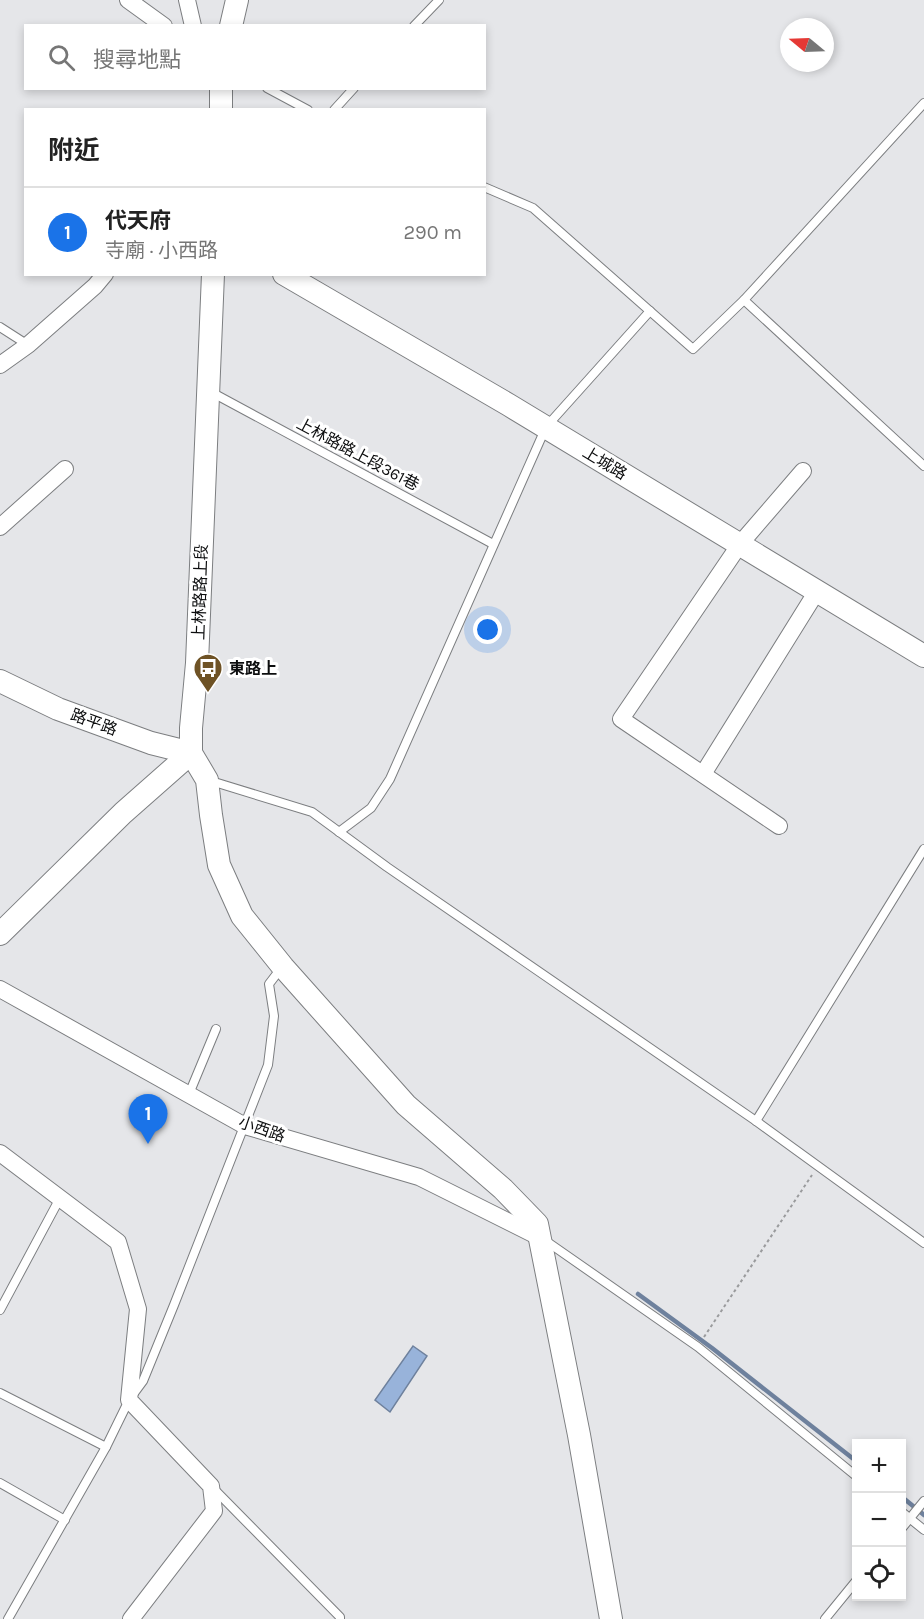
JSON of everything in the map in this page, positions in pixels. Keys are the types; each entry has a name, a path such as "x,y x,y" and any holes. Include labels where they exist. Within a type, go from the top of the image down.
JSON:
{"street":[{"path":"128,0 161,24"},
{"path":"188,0 193,24"},
{"path":"231,24 237,0"},
{"path":"220,108 221,90"},
{"path":"0,365 28,345 103,276"},
{"name":"上林路路上段","path":"191,753 213,276"},
{"name":"上城路","path":"287,276 546,427 924,656"},
{"path":"0,527 66,469"},
{"path":"779,826 621,719 740,544 803,471"},
{"path":"703,774 817,591"},
{"name":"路平路","path":"0,681 58,709 151,743 191,753"},
{"path":"0,934 123,813 191,753 207,780 219,866 242,916 283,967 406,1105 503,1189 537,1224 579,1435 611,1619"},
{"name":"小西路","path":"0,989 245,1126 419,1177 539,1237"},
{"path":"0,1154 118,1242 138,1309 129,1400 212,1486 214,1511 130,1619"}],"lane":[{"path":"416,24 439,0"},
{"path":"271,90 304,108"},
{"path":"336,108 352,90"},
{"path":"486,188 533,208 693,349 744,300 924,103"},
{"path":"744,300 924,466"},
{"path":"339,832 371,808 390,779 546,427 650,311"},
{"path":"0,327 28,345"},
{"name":"上林路路上段361巷","path":"208,391 494,544"},
{"path":"207,780 312,812 387,867 756,1121 924,1243"},
{"path":"756,1121 924,849"},
{"path":"8,1619 106,1447 129,1400 143,1381 268,1065 274,1016 269,984 283,967"},
{"path":"189,1094 216,1029"},
{"path":"0,1310 60,1198"},
{"path":"539,1237 698,1347 852,1473"},
{"path":"0,1393 106,1447"},
{"path":"0,1483 65,1520"},
{"path":"212,1486 340,1619"},
{"path":"906,1522 924,1501"},
{"path":"906,1515 924,1530"},
{"path":"825,1619 852,1586"}],"path":[{"path":"698,1347 818,1166"}],"water":[{"path":"413,1346 427,1356 390,1412 375,1400"}],"waterway":[{"path":"638,1294 712,1348 852,1458"},
{"path":"906,1500 924,1515"}],"place":[{"name":"東路上","path":"208,694"},
{"name":"代天府","path":"148,1144"}]}
